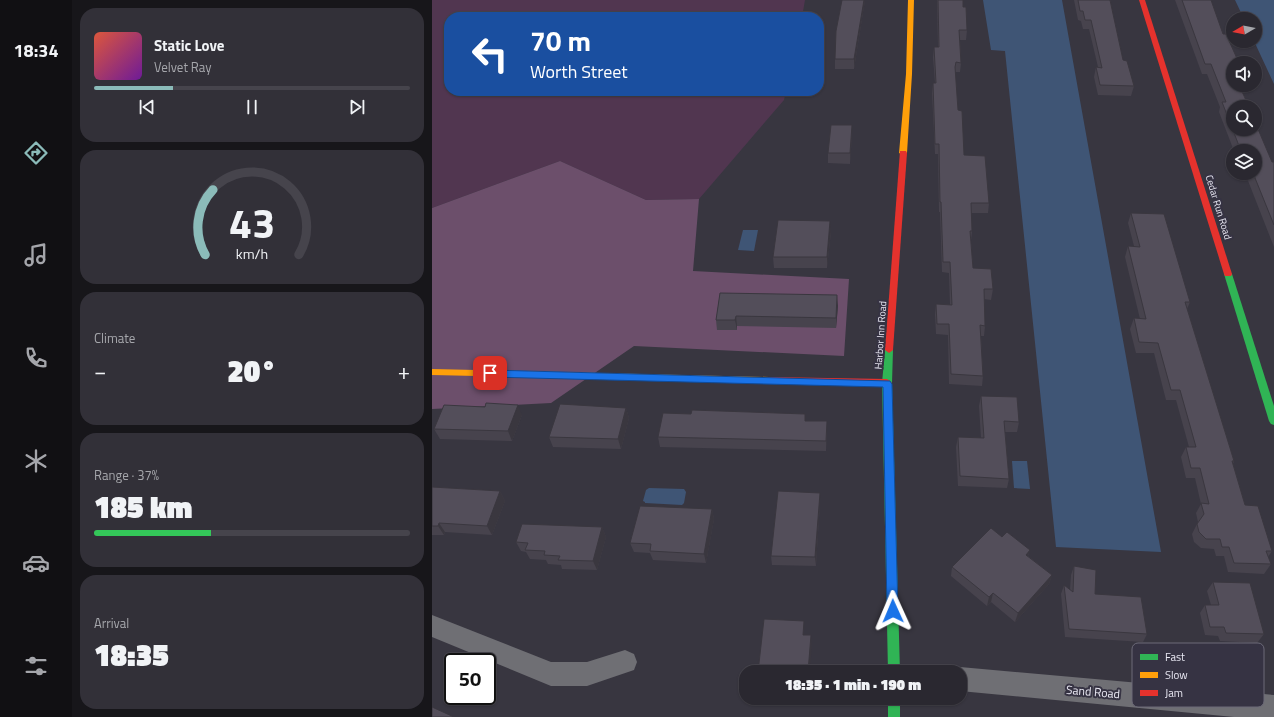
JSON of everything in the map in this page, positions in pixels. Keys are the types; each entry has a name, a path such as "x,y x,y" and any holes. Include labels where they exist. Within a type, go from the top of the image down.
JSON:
{"street":[{"name":"Harbor Inn Road","path":"894,665 887,384 909,74 911,0"},
{"name":"Cedar Run Road","path":"1142,0 1274,421"},
{"path":"432,372 887,384"},
{"path":"432,626 551,674 587,674 625,662"},
{"name":"Sand Road","path":"967,680 1132,695"},
{"path":"894,705 894,717"},
{"name":"Sand Road","path":"1263,707 1274,708"}],"shaded area":[{"path":"432,0 805,0 803,12 444,12 444,96 785,96 784,100 699,199 646,200 560,161 432,208"},
{"path":"560,161 646,200 699,199 693,271 849,279 844,356 634,346 551,403 432,409 432,208"}],"water":[{"path":"983,0 1062,0 1161,552 1056,547 1005,51 991,50"},
{"path":"1235,0 1274,0 1274,84 1257,48 1262,48 1262,12 1241,12"},
{"path":"743,230 758,230 754,251 738,250"},
{"path":"1012,461 1027,461 1030,489 1014,488"},
{"path":"649,488 684,489 686,492 684,503 682,505 645,503 643,501 646,490"}],"building":[{"path":"842,0 864,0 854,59 835,59 836,31"},
{"path":"938,0 963,0 963,7 966,7 967,30 959,30 961,63 956,62 955,67 958,110 962,111 964,155 985,156 989,203 971,203 972,231 970,231 973,268 991,269 993,289 984,289 985,326 980,325 983,376 951,374 949,324 937,324 936,304 952,305 950,262 943,262 939,144 935,144 933,83 936,83 934,47 939,47"},
{"path":"1078,0 1110,0 1123,60 1127,61 1134,86 1100,85 1096,67 1102,68 1091,20 1085,20 1083,11 1080,11"},
{"path":"1182,0 1211,0 1223,34 1226,34 1226,48 1232,48 1236,56 1226,56 1226,92 1242,92 1246,100 1226,100 1226,102 1211,64 1205,64"},
{"path":"1222,102 1226,102 1226,112"},
{"path":"831,125 852,125 850,153 828,153"},
{"path":"1235,136 1261,136 1272,162 1274,162 1274,225 1256,180 1262,180 1262,144 1238,144"},
{"path":"1131,213 1164,214 1190,302 1185,302 1234,461 1232,461 1245,505 1258,506 1272,551 1266,551 1271,564 1234,563 1229,547 1222,547 1220,539 1206,539 1199,532 1197,524 1204,514 1201,503 1209,504 1200,468 1191,468 1186,447 1196,447 1180,390 1171,390 1158,343 1139,342 1134,318 1146,319 1128,246 1140,247"},
{"path":"778,220 830,221 827,257 773,257"},
{"path":"720,293 837,295 836,318 736,316 735,320 716,320"},
{"path":"981,396 1017,397 1019,422 1004,421 1009,479 960,476 958,437 984,438"},
{"path":"486,403 518,405 508,431 434,429 444,405 485,407"},
{"path":"560,404 626,408 618,439 549,437"},
{"path":"692,410 805,414 805,421 827,421 826,441 658,437 663,413 691,414"},
{"path":"432,487 500,491 487,526 439,523 438,526 432,526"},
{"path":"778,491 820,493 815,557 771,556"},
{"path":"640,506 712,509 704,554 650,551 651,544 630,543"},
{"path":"522,524 602,527 593,561 558,560 560,556 544,555 545,551 525,550 528,543 516,542"},
{"path":"991,528 1002,537 1007,532 1030,550 1026,555 1052,575 1018,613 993,593 989,597 952,567"},
{"path":"1074,566 1096,570 1095,594 1141,597 1147,634 1069,629 1064,585 1073,592"},
{"path":"1213,582 1250,583 1264,634 1226,633 1224,627 1210,627 1205,605 1219,605"},
{"path":"764,619 804,621 803,635 811,635 809,665 759,665"},
{"path":"432,707 454,717 432,717"}],"traffic: fast":[{"path":"1228,274 1274,421"},
{"path":"889,350 887,383 894,665"},
{"path":"894,705 894,717"}],"traffic: slow":[{"path":"903,153 909,74 911,0"},
{"path":"432,372 769,380"}],"traffic: jam":[{"path":"1142,0 1228,274"},
{"path":"889,350 903,153"},
{"path":"769,380 887,383"}],"route":[{"path":"490,373 887,384 893,611"}]}
